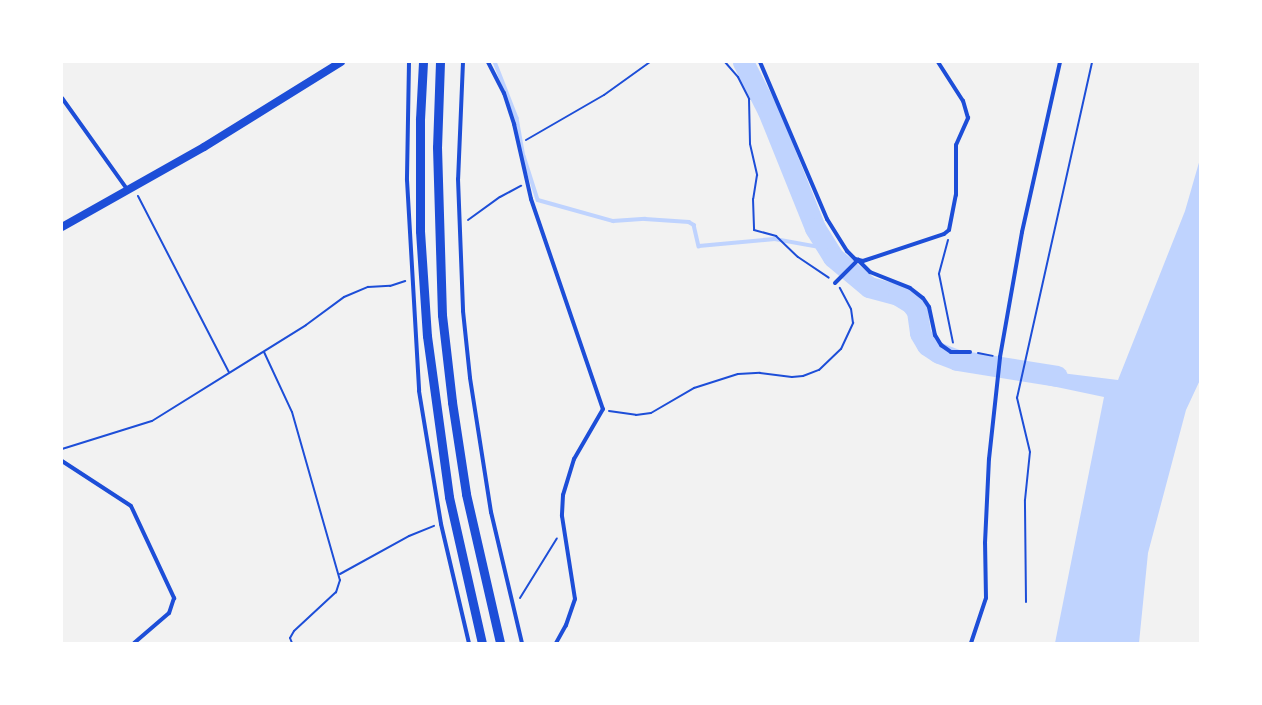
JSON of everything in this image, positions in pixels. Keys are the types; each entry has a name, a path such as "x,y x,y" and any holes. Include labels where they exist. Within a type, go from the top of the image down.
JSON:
{"highway":[{"path":"423,62 420,119 420,231 427,336 449,497 482,643"},
{"path":"440,62 438,163 442,315 452,402 466,494 500,643"}],"main road":[{"path":"62,227 130,187 204,147 341,62"}],"street":[{"path":"409,62 407,180 419,391 441,524 469,643"},
{"path":"462,62 458,129 459,226 463,311 480,453 505,578 522,643"},
{"path":"488,62 504,93 518,144 526,183 602,409 582,444 568,476 562,503 564,527 575,599 571,614 556,643"},
{"path":"760,62 827,218 847,251 870,272 905,286 919,294 929,308 937,340 947,350 955,353 970,352"},
{"path":"835,282 858,260 878,257 944,234 950,227 956,195 956,145 968,118 963,100 938,62"},
{"path":"971,643 986,598 989,459 1000,357 1022,232 1060,62"},
{"path":"62,98 130,187"},
{"path":"62,461 131,506 174,598 169,612 142,638 134,643"},
{"path":"142,638 146,643"}],"path":[{"path":"518,144 604,95 650,62"},
{"path":"602,409 627,415 643,415 659,410 694,388 729,376 751,372 798,377 819,370 841,349 853,323 848,300 835,282 798,257 776,236 754,230 753,199 757,175 750,144 749,99 738,77 725,62"},
{"path":"1026,602 1025,500 1030,452 1017,398 1092,62"},
{"path":"459,226 500,197 526,183"},
{"path":"130,187 229,372"},
{"path":"950,227 939,274 955,353"},
{"path":"62,449 152,421 229,372 264,352 344,297 368,287 390,286 412,279"},
{"path":"264,352 292,412 340,574 338,590 294,631 290,638 292,643"},
{"path":"980,353 1000,357"},
{"path":"340,574 409,536 441,524"},
{"path":"520,598 564,527"}],"water":[{"path":"1200,159 1200,380 1186,410 1148,553 1139,643 1055,643 1104,397 1028,381 1029,369 1118,380 1185,211"}],"waterway":[{"path":"495,62 517,118 524,156 538,200 613,221 645,219 689,222 694,225 699,246 775,239 825,248"},
{"path":"743,62 768,111 815,228 833,257 869,287 898,295 911,303 917,311 920,333 927,345 939,353 957,360 1057,376"}]}
